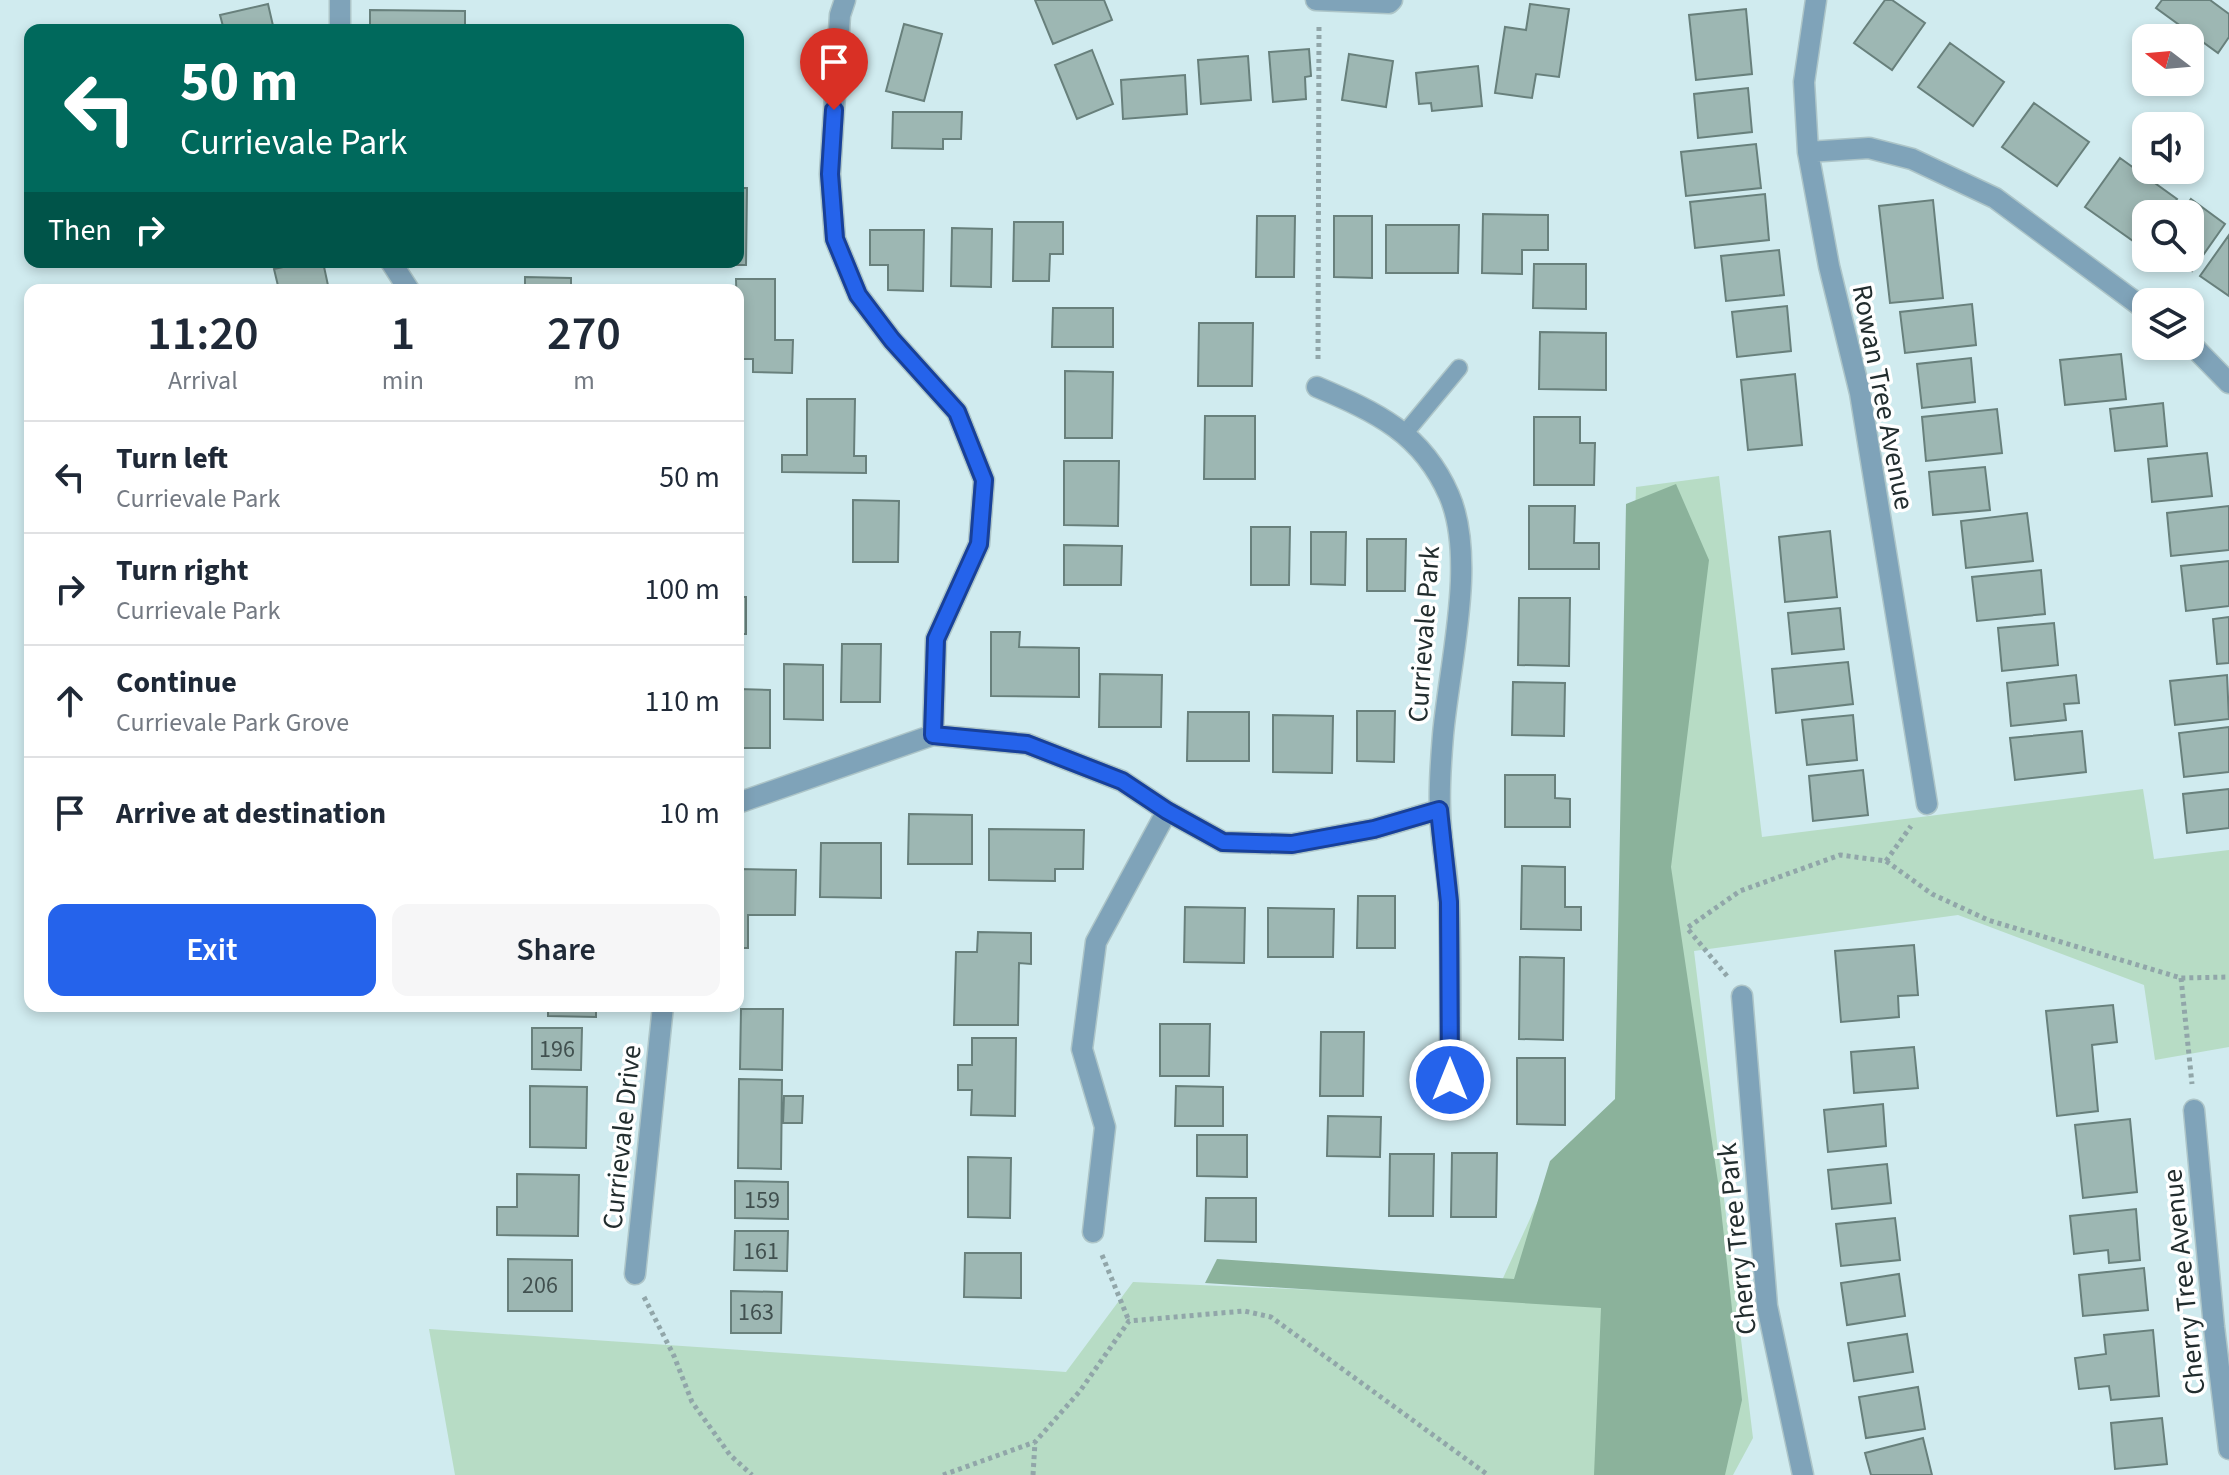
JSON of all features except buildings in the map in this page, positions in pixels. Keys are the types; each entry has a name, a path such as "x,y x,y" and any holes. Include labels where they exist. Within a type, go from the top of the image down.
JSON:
{"street":[{"path":"340,0 340,24"},
{"path":"845,0 840,15 830,174 835,239 858,295 892,340 957,412 984,480 979,544 936,639 933,735"},
{"path":"1318,0 1389,3 1392,0"},
{"name":"Rowan Tree Avenue","path":"1816,0 1804,82 1808,152 1829,266 1860,393 1927,804"},
{"path":"1808,152 1869,148 1912,159 1995,198 2132,300"},
{"path":"2204,357 2229,383"},
{"name":"Currievale Park","path":"1317,387 1355,403 1398,427 1424,453 1450,496 1460,541 1458,621 1443,736 1439,810 1449,902 1450,1080"},
{"path":"744,801 933,735 1027,744 1122,781 1167,811 1223,842 1292,844 1374,829 1439,810"},
{"path":"1093,1232 1105,1127 1082,1049 1096,942 1167,811"},
{"name":"Cherry Tree Park","path":"1742,996 1767,1306 1803,1475"},
{"name":"Currievale Drive","path":"635,1274 662,1012"},
{"name":"Cherry Tree Avenue","path":"2194,1110 2229,1449"}],"lane":[{"path":"1405,433 1459,368"}],"path":[{"path":"1317,387 1318,0"},
{"path":"1886,861 1927,804"},
{"path":"1742,996 1687,928 1740,891 1840,855 1886,861 1932,894 1988,920 2181,978 2229,977"},
{"path":"2181,978 2194,1110"},
{"path":"1093,1232 1129,1321"},
{"path":"635,1274 692,1402 730,1455 752,1475"},
{"path":"1129,1321 1244,1311 1271,1317 1488,1475"},
{"path":"943,1475 1035,1442 1080,1391 1129,1321"},
{"path":"1033,1475 1035,1442"}],"green space":[{"path":"1719,476 1762,837 2143,789 2154,859 2229,850 2229,1047 2155,1060 2144,985 1958,915 1694,951 1753,1438 1733,1475 455,1475 429,1329 1066,1372 1133,1282 1494,1298 1554,1166 1616,1107 1636,487"},
{"path":"1676,484 1709,560 1671,867 1718,1182 1742,1400 1725,1475 1594,1475 1601,1308 1205,1283 1217,1259 1514,1279 1550,1161 1615,1099 1626,504"}],"route":[{"path":"834,110 830,174 835,239 858,295 892,340 957,412 984,480 979,544 936,639 933,735 1027,744 1122,781 1167,811 1223,842 1292,844 1374,829 1439,810 1449,902 1450,1080"}]}
